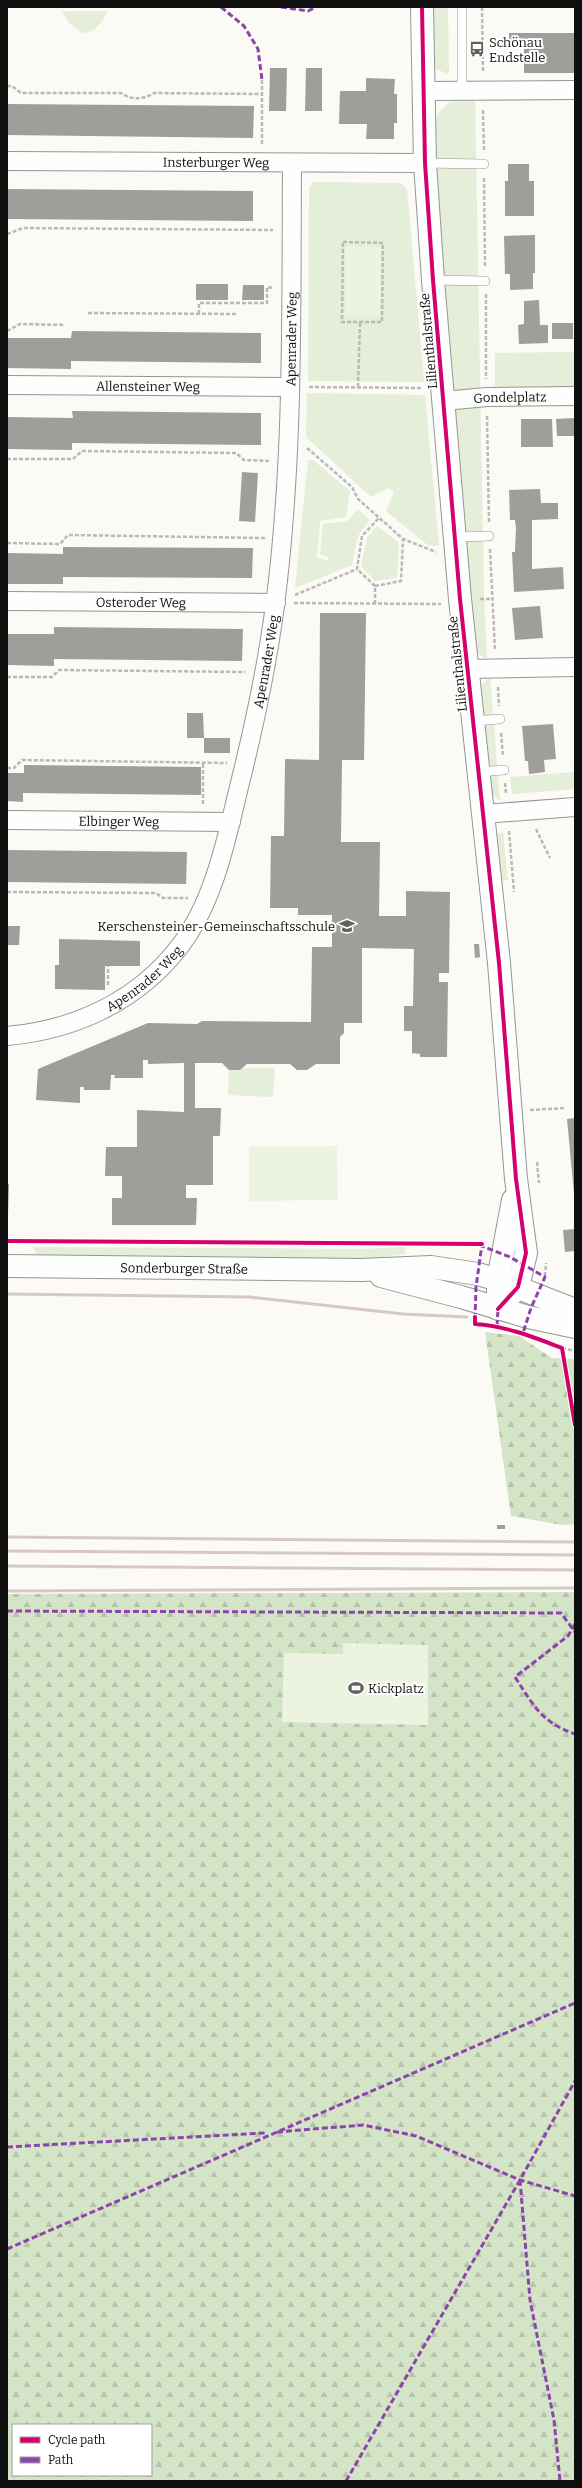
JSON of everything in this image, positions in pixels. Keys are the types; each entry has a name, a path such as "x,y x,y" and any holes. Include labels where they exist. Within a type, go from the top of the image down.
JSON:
{"street":[{"name":"Lilienthalstraße","path":"422,7 425,164 433,280 437,395 456,537 467,669 484,814 509,1072 516,1179 526,1253 518,1287 498,1309"},
{"path":"423,91 575,90"},
{"name":"Insterburger Weg","path":"7,161 425,164"},
{"name":"Apenrader Weg","path":"7,1036 48,1030 88,1017 128,996 148,981 181,944 195,924 216,875 231,822 266,672 276,602 288,454 292,163"},
{"name":"Allensteiner Weg","path":"7,385 289,387"},
{"name":"Gondelplatz","path":"437,395 487,397 575,396"},
{"name":"Osteroder Weg","path":"7,601 276,602"},
{"path":"467,669 575,667"},
{"path":"484,814 575,807"},
{"name":"Elbinger Weg","path":"7,820 231,822"},
{"name":"Lilienthalstraße","path":"498,1309 498,1280 516,1179"},
{"name":"Sonderburger Straße","path":"7,1266 361,1270 431,1267 478,1274 518,1287 575,1310"},
{"name":"Sonderburger Straße","path":"361,1270 498,1309 575,1327"}],"lane":[{"path":"462,7 462,91"},
{"path":"425,164 484,164"},
{"path":"433,280 485,281"},
{"path":"456,537 489,536"},
{"path":"473,722 500,719"},
{"path":"479,772 504,770"}],"path":[{"path":"482,7 483,91"},
{"path":"262,80 262,163"},
{"path":"7,86 12,86 21,92 121,93 128,98 146,98 154,93 262,94"},
{"path":"7,234 11,234 23,228 292,231"},
{"path":"343,242 383,243 382,322 360,322 342,322 343,242"},
{"path":"199,314 199,303 267,304 267,288 291,288"},
{"path":"88,313 238,314"},
{"path":"358,387 360,322"},
{"path":"7,331 20,324 65,324"},
{"path":"289,387 358,387 437,395"},
{"path":"7,459 73,459 82,451 236,453 244,460 288,454 306,448 315,454 352,487 358,500 402,539 428,550 440,552"},
{"path":"357,569 362,536 379,518"},
{"path":"7,543 60,544 68,535 281,539"},
{"path":"375,586 401,581 402,539"},
{"path":"357,569 375,586 375,604"},
{"path":"276,602 357,569"},
{"path":"276,602 436,605 448,602"},
{"path":"7,677 52,677 59,670 266,672"},
{"path":"7,768 14,768 22,760 245,764"},
{"path":"202,821 204,763"},
{"path":"527,811 550,858"},
{"path":"7,892 156,893 163,898 206,899"},
{"path":"532,1110 566,1108"},
{"path":"562,1348 575,1351"}],"green space":[{"path":"432,7 448,7 449,74 433,68"},
{"path":"62,11 107,11 103,20 98,26 87,33 82,33 69,23"},
{"path":"475,101 484,594 487,660 474,650 439,240 433,127 439,112 450,102"},
{"path":"314,182 401,183 407,189 424,382 308,381 309,187"},
{"path":"346,247 381,247 380,316 345,315"},
{"path":"575,352 575,388 495,389 495,353"},
{"path":"307,393 425,395 439,546 429,546 386,511 394,492 389,488 371,497 306,437"},
{"path":"308,460 313,460 350,491 346,517 320,521 317,557 328,561 328,566 329,558 320,554 323,524 347,521 358,509 370,520 358,536 352,565 295,588"},
{"path":"377,526 399,543 397,578 375,581 361,566 367,538"},
{"path":"490,677 500,801 491,794 478,688"},
{"path":"575,772 575,789 512,794 510,777"},
{"path":"503,832 508,880 501,881 496,835"},
{"path":"242,1068 275,1068 273,1097 228,1095 229,1070"},
{"path":"337,1146 338,1200 249,1201 249,1147"},
{"path":"33,1247 363,1249 405,1247 405,1254 361,1260 37,1256"},
{"path":"485,1332 519,1336 552,1358 575,1359 575,1524 562,1525 511,1516"},
{"path":"575,1592 575,2481 7,2481 7,1594"},
{"name":"Kickplatz","path":"343,1643 428,1645 428,1725 282,1722 284,1653 343,1654"}],"building":[{"path":"509,33 575,33 575,73 524,73 524,48 509,48"},
{"path":"270,68 287,68 286,111 269,111"},
{"path":"306,68 322,68 322,111 305,111"},
{"path":"366,78 395,79 394,94 397,94 397,123 394,123 394,139 366,139 367,124 339,124 340,91 366,91"},
{"path":"7,104 254,106 253,138 7,135"},
{"path":"508,164 529,164 529,181 534,181 534,216 505,216 505,181 508,181"},
{"path":"7,189 253,191 253,221 7,219"},
{"path":"535,235 535,273 533,273 533,289 510,290 510,274 505,274 504,236"},
{"path":"196,284 228,284 228,300 196,300"},
{"path":"243,285 264,285 264,300 242,300"},
{"path":"539,300 540,325 548,325 548,343 519,344 518,325 524,324 524,301"},
{"path":"552,323 573,323 573,339 552,339"},
{"path":"72,331 261,333 261,363 71,361 71,369 7,368 7,338 71,338"},
{"path":"72,411 261,413 261,445 72,443 72,450 7,449 7,417 73,418"},
{"path":"575,418 575,436 557,436 556,419"},
{"path":"521,419 552,419 553,447 521,447"},
{"path":"242,472 258,473 255,522 239,521"},
{"path":"540,489 541,503 558,503 558,519 532,520 532,569 563,567 564,589 514,592 512,552 515,552 516,528 515,520 510,520 509,490"},
{"path":"63,547 253,548 252,578 63,577 63,584 7,584 7,553 63,554"},
{"path":"540,606 543,638 515,640 512,608"},
{"path":"320,613 366,613 364,760 342,760 341,842 380,842 379,916 406,916 406,891 450,892 449,973 439,973 439,982 448,982 447,1057 420,1057 420,1054 412,1053 412,1031 404,1031 404,1006 413,1006 414,949 362,948 362,1023 344,1023 344,1033 340,1037 340,1064 316,1064 307,1070 297,1070 290,1064 247,1064 240,1070 229,1070 222,1063 195,1063 195,1108 221,1108 220,1136 213,1136 213,1185 186,1185 186,1198 197,1198 196,1225 112,1225 112,1198 122,1198 122,1176 105,1176 106,1147 137,1147 137,1110 184,1112 184,1063 148,1064 148,1060 143,1060 143,1078 114,1078 115,1075 111,1075 110,1090 84,1090 84,1087 80,1087 80,1103 36,1100 38,1069 148,1023 197,1024 202,1021 311,1022 312,947 332,947 332,915 298,915 298,908 270,908 271,836 284,836 285,759 319,760"},
{"path":"54,627 243,629 242,661 54,659 54,666 7,665 7,634 54,634"},
{"path":"187,713 203,713 204,738 187,738"},
{"path":"553,724 556,759 544,760 545,772 529,774 528,761 525,761 522,726"},
{"path":"204,738 230,738 230,753 204,753"},
{"path":"24,765 201,767 201,795 23,793 23,802 7,801 7,773 24,773"},
{"path":"7,850 187,852 186,884 7,882"},
{"path":"7,926 20,926 19,945 7,945"},
{"path":"59,939 140,941 140,966 105,966 105,990 55,989 55,965 59,965"},
{"path":"474,944 479,944 480,957 475,958"},
{"path":"575,1118 575,1194 574,1194 567,1119"},
{"path":"7,1184 9,1184 8,1216 7,1216"},
{"path":"575,1229 575,1251 565,1252 563,1230"},
{"path":"497,1525 505,1525 505,1529 497,1529"}],"railway":[{"path":"7,1294 250,1297 403,1314 467,1317"},
{"path":"7,1537 575,1542"},
{"path":"7,1551 575,1555"},
{"path":"7,1566 575,1570"},
{"path":"7,1591 575,1588"}],"marked path":[{"path":"221,7 244,26 258,49 262,80"},
{"path":"281,7 308,11 316,7"},
{"path":"475,1319 476,1287 482,1244"},
{"path":"479,1245 510,1257 545,1277 531,1308 523,1333"},
{"path":"497,1326 498,1309"},
{"path":"7,1611 561,1613 575,1632"},
{"path":"575,1624 568,1636 515,1677 539,1712 554,1724 575,1734"},
{"path":"7,2249 575,2003"},
{"path":"346,2481 520,2180 575,2081"},
{"path":"277,2132 363,2125 416,2136 520,2180 575,2196"},
{"path":"7,2147 265,2133"},
{"path":"520,2180 530,2300 554,2420 560,2481"}],"cycle path":[{"path":"422,7 425,163 433,280 460,599 499,963 516,1179 526,1253 518,1287 498,1309"},
{"path":"7,1241 482,1244"},
{"path":"475,1317 475,1324 509,1330 562,1348 575,1425"}],"place":[{"name":"Schönau Endstelle","path":"477,49"},
{"name":"Kerschensteiner-Gemeinschaftsschule","path":"347,926"},
{"name":"Kickplatz","path":"356,1688"}]}
